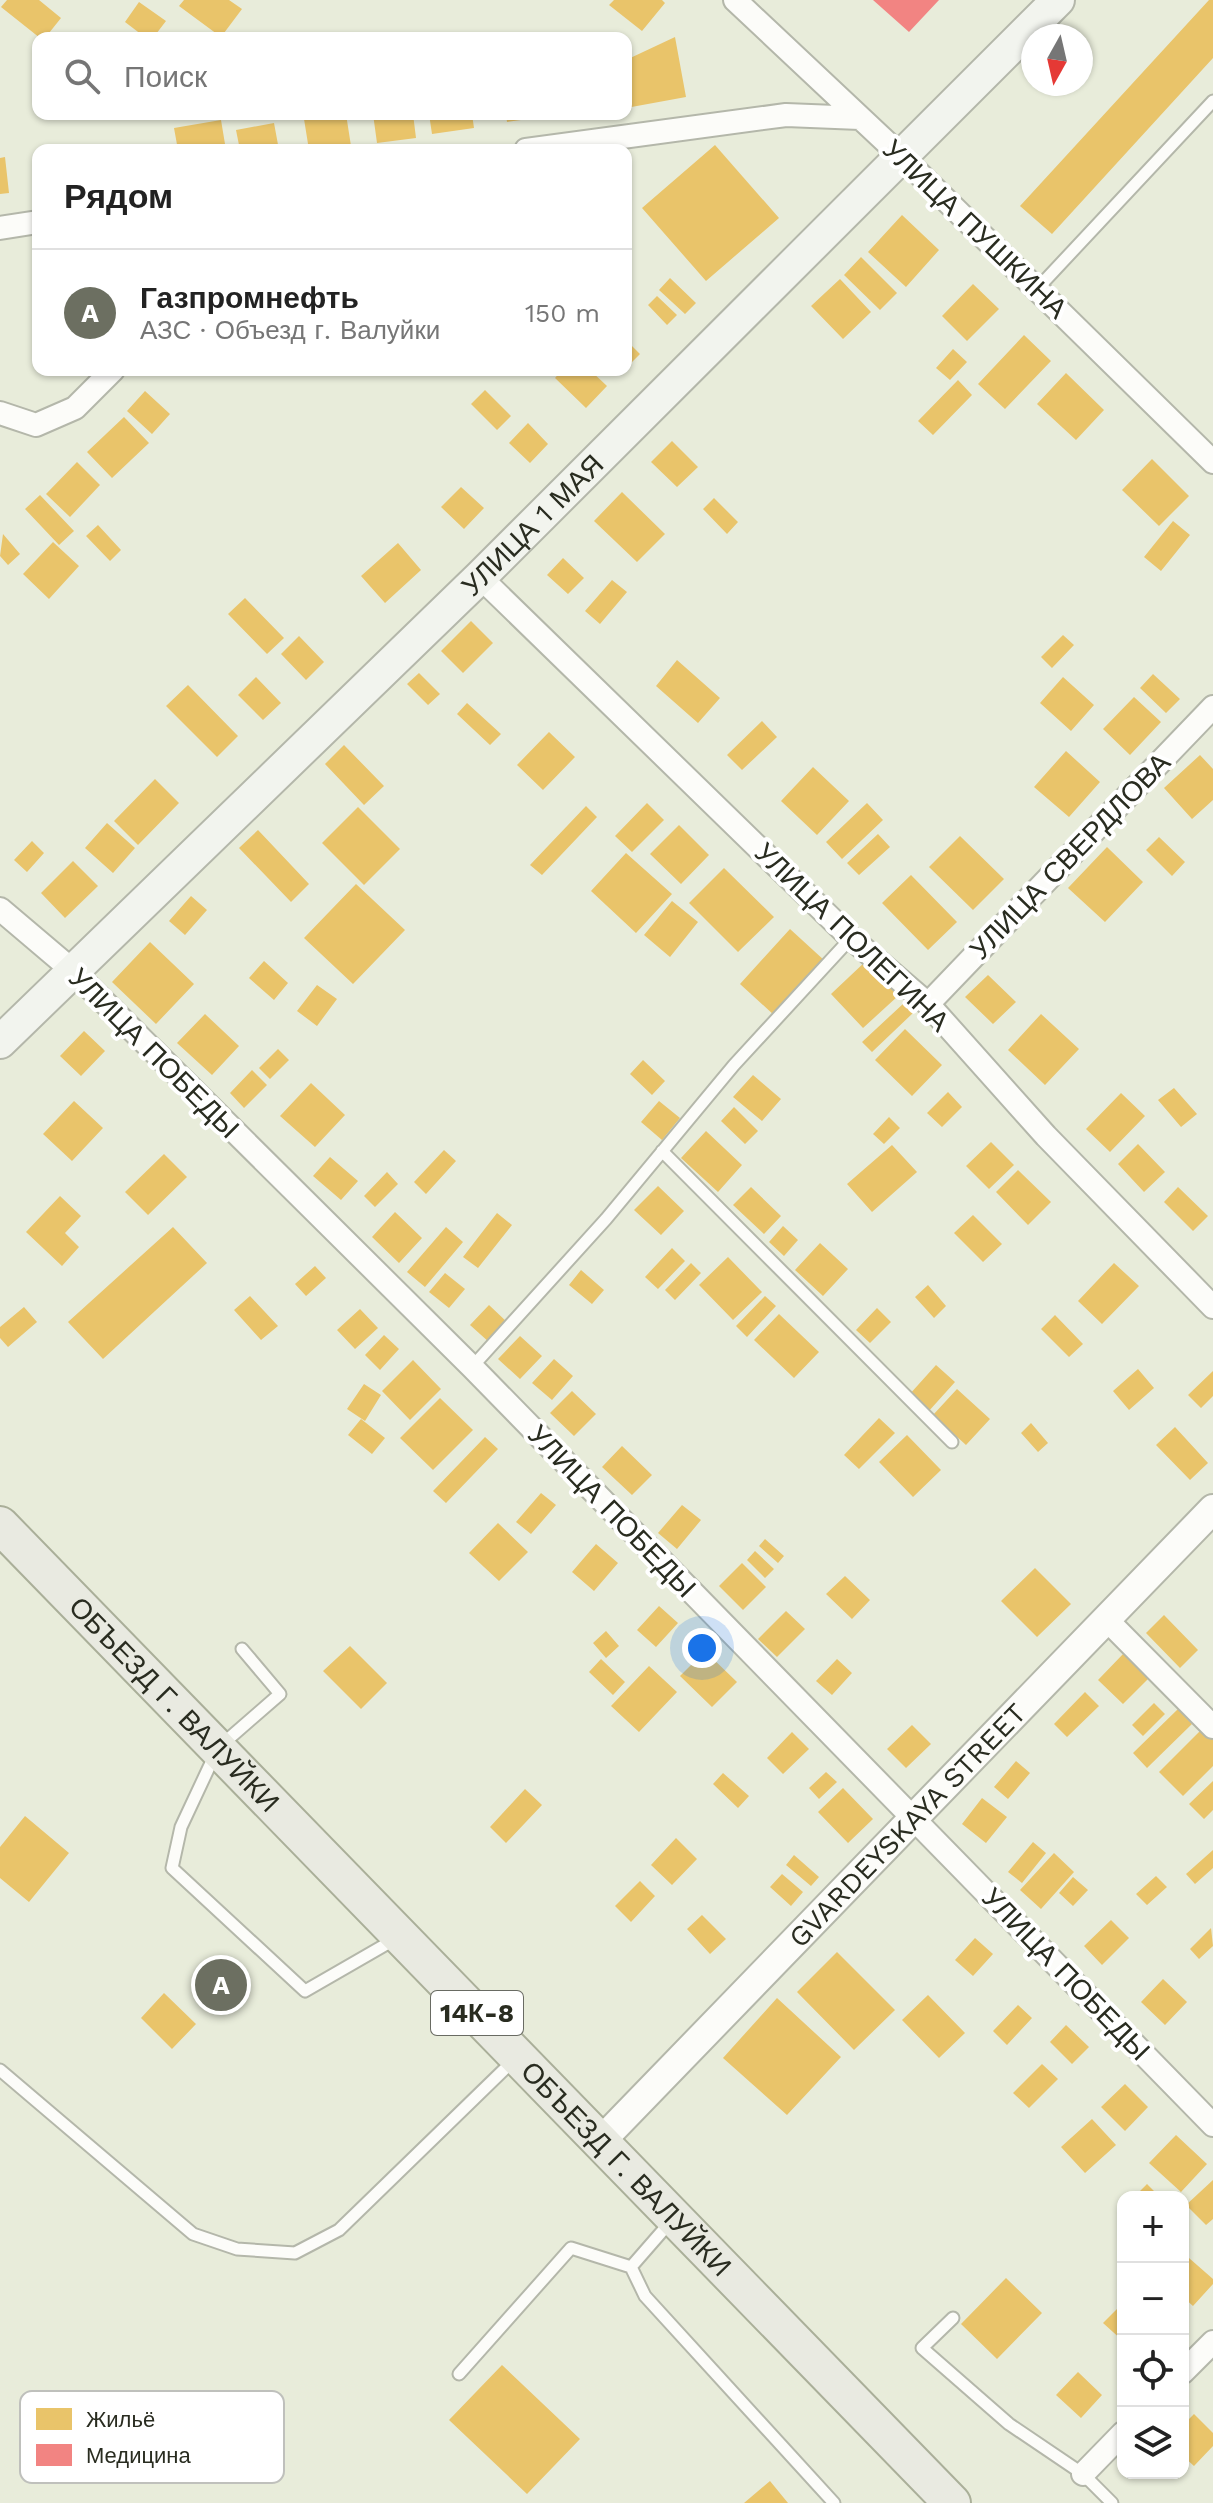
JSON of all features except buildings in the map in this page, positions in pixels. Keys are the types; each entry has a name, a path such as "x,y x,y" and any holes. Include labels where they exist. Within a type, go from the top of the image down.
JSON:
{"main road":[{"name":"УЛИЦА 1 МАЯ","path":"0,1042 480,577 1058,0"},
{"name":"ОБЪЕЗД Г. ВАЛУЙКИ","path":"0,1525 952,2503"}],"street":[{"name":"УЛИЦА ПУШКИНА","path":"735,0 900,155 1213,462"},
{"path":"571,144 786,115 860,118"},
{"path":"0,228 32,223"},
{"path":"0,413 36,425 75,408 107,376"},
{"name":"УЛИЦА ПОЛЕГИНА","path":"480,577 851,938 928,1004 1046,1136 1213,1307"},
{"name":"УЛИЦА СВЕРДЛОВА","path":"928,1004 1213,707"},
{"name":"УЛИЦА ПОБЕДЫ","path":"0,909 72,970 472,1367 1213,2125"},
{"name":"GVARDEYSKAYA STREET","path":"601,2141 1213,1509"},
{"path":"1106,1619 1213,1727"},
{"path":"1189,2366 1213,2342"},
{"path":"1083,2474 1117,2439"}],"lane":[{"path":"1037,289 1213,101"},
{"path":"472,1367 606,1219 734,1065 851,938"},
{"path":"662,1151 952,1442"},
{"path":"242,1649 280,1694 218,1748 181,1827 172,1868 305,1991 401,1936"},
{"path":"0,2070 193,2234 237,2249 295,2253 339,2230 518,2056"},
{"path":"631,2267 675,2217"},
{"path":"459,2374 571,2248 631,2267 645,2296 834,2503"},
{"path":"953,2318 922,2348 1009,2424 1083,2474 1112,2503"}],"place":[{"name":"Газпромнефть","path":"221,1985"}]}
